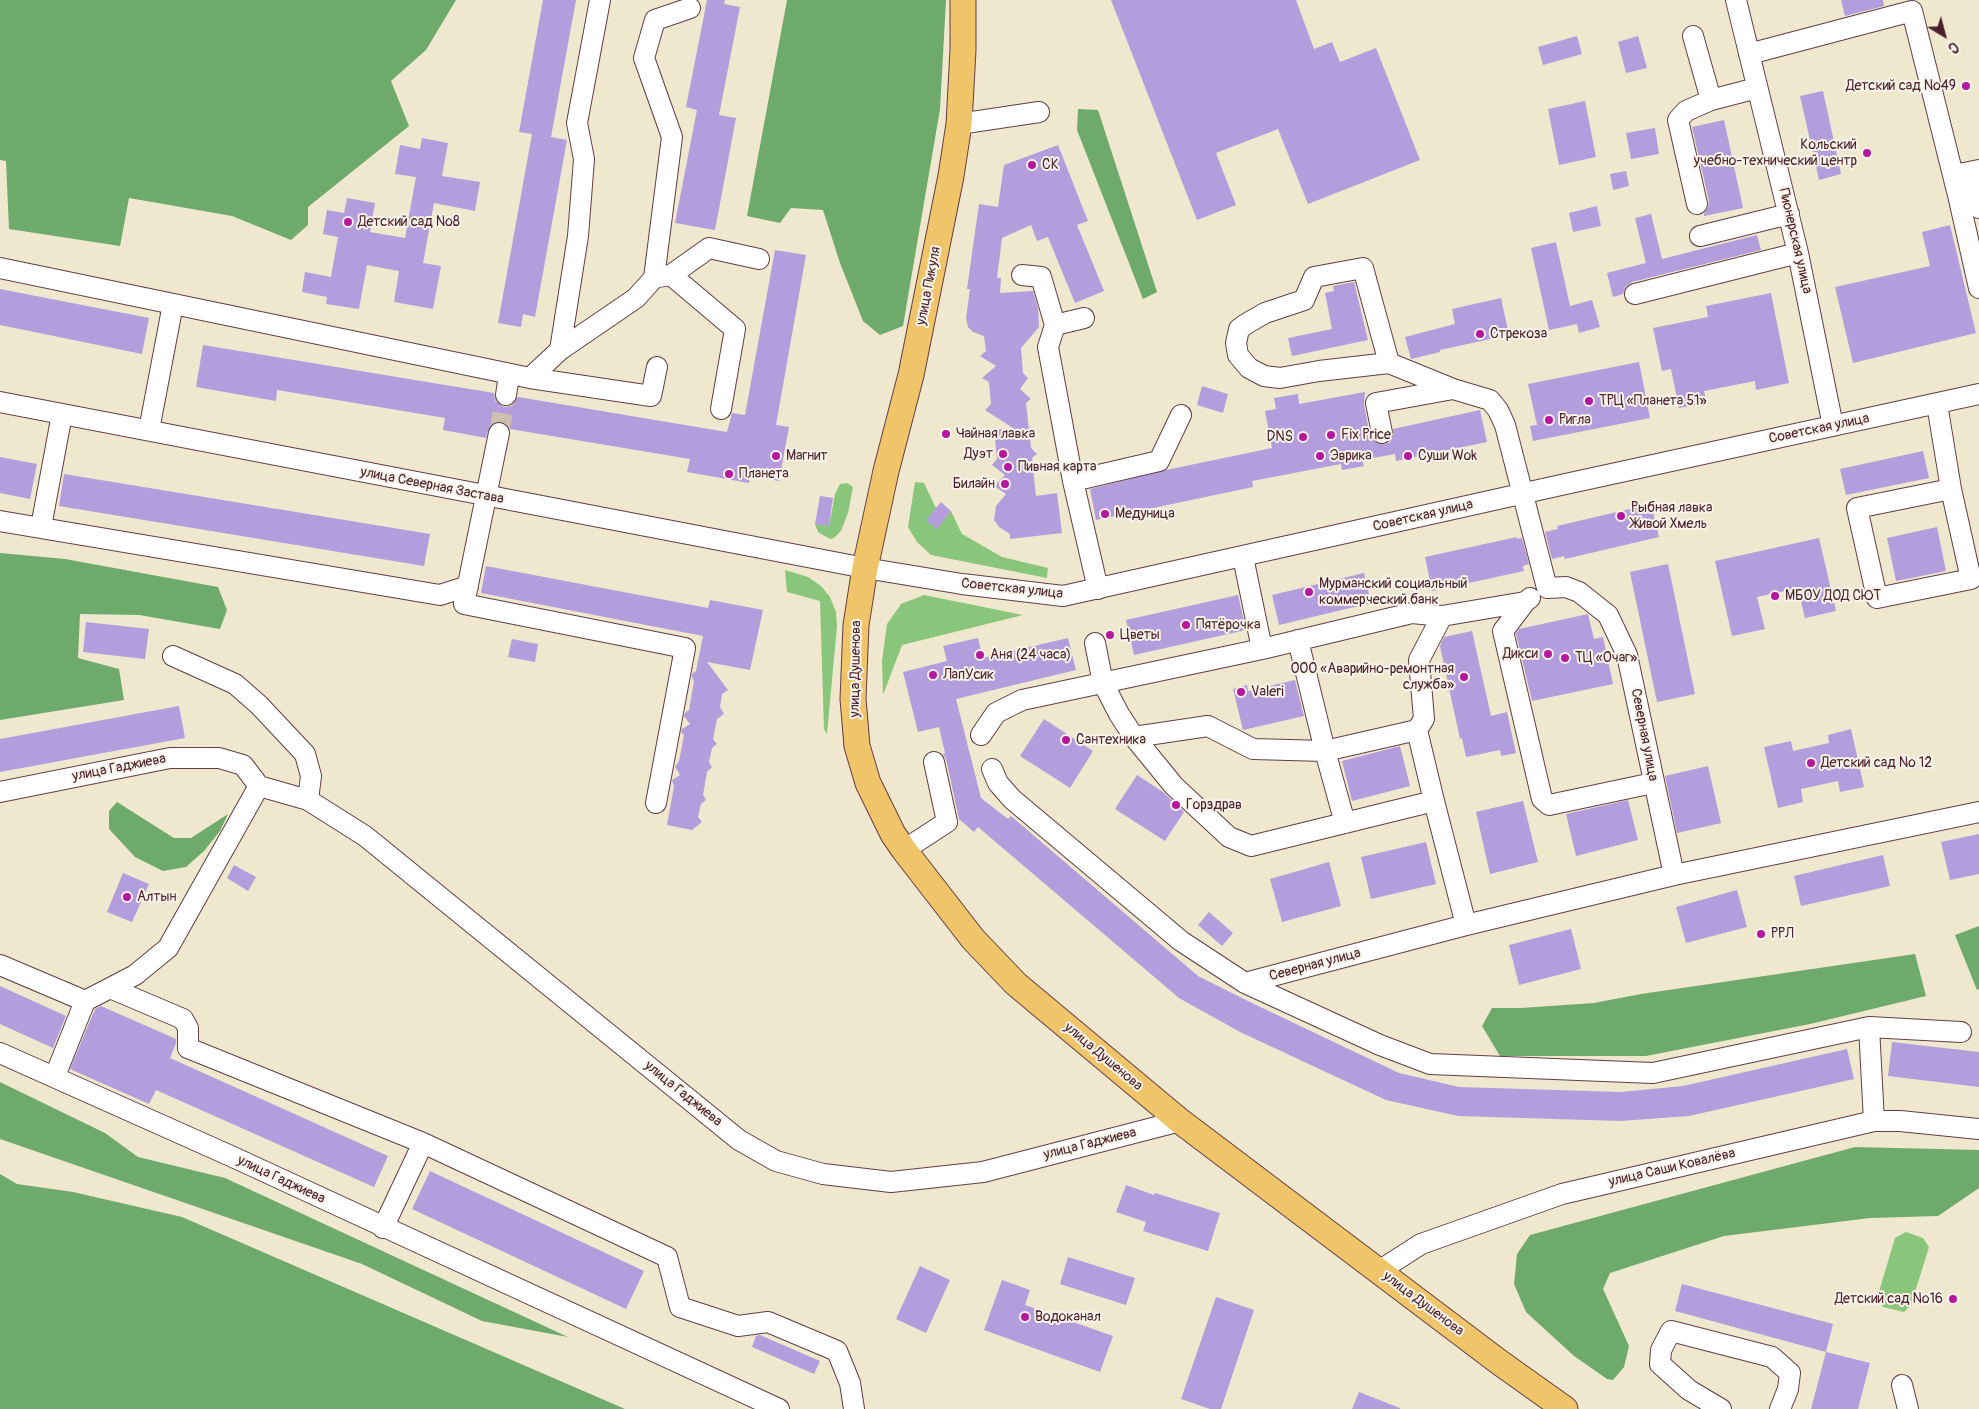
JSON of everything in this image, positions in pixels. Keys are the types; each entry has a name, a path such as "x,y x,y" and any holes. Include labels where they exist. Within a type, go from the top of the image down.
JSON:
{"main road":[{"name":"улица Пикуля","path":"865,568 886,471 911,375 951,176 958,124 963,50 963,0"},
{"name":"улица Душенова","path":"865,568 856,625 853,699 857,746 868,783 893,834 973,938 1016,984 1180,1121 1500,1362 1566,1409"}],"street":[{"path":"560,350 578,236 584,159 577,123 600,0"},
{"name":"Пионерская улица","path":"1736,0 1798,253 1833,426"},
{"path":"662,276 672,137 644,58 655,20 690,8"},
{"path":"1749,54 1912,10 1956,185 1979,288"},
{"path":"1693,36 1711,100"},
{"path":"1698,204 1678,120 1686,111 1711,100 1757,88"},
{"path":"958,124 1039,112"},
{"path":"1956,185 1979,170"},
{"path":"1956,185 1979,190"},
{"path":"1956,185 1979,208"},
{"path":"1700,236 1789,214"},
{"path":"530,378 560,350 636,298 662,276 709,248 759,259"},
{"path":"1635,294 1798,253"},
{"path":"0,268 509,375 651,396 657,366"},
{"path":"982,735 996,713 1022,700 1262,649 1412,613 1442,616 1524,602 1547,588 1505,425 1498,410 1490,400 1453,390 1389,363 1319,371 1280,378 1264,376 1249,368 1238,355 1236,343 1239,329 1266,313 1304,300 1314,277 1363,268 1389,363"},
{"path":"662,276 735,329 721,409"},
{"path":"1022,276 1041,277 1055,325 1048,347 1073,481 1098,589"},
{"path":"149,430 173,304"},
{"path":"1055,325 1084,318"},
{"path":"506,395 509,375"},
{"path":"1382,434 1376,403 1453,390"},
{"name":"Советская улица","path":"865,568 962,584 1063,596 1979,394"},
{"name":"улица Северная Застава","path":"0,402 865,568"},
{"path":"1937,404 1951,489 1971,579 1877,598 1857,508 1951,489"},
{"path":"41,527 62,414"},
{"path":"1073,481 1159,461 1180,415"},
{"path":"499,434 464,604 685,648 656,803"},
{"path":"0,521 440,595 468,586"},
{"path":"1243,557 1262,649"},
{"name":"Северная улица","path":"1547,588 1566,587 1580,592 1608,615 1627,655 1674,875"},
{"path":"1524,602 1503,632 1542,799 1549,805 1653,783"},
{"path":"1134,737 1208,726 1254,750 1325,751 1416,730 1424,719 1419,660 1442,616"},
{"path":"1298,640 1345,823"},
{"path":"1095,643 1104,683 1119,714 1134,737 1174,786 1229,837 1251,846 1434,801"},
{"path":"174,656 235,684 259,705 305,754 311,776 308,800"},
{"path":"1416,730 1466,925"},
{"name":"улица Гаджиева","path":"0,792 170,758 219,758 243,765 259,786 308,800 366,836 739,1140 776,1161 823,1174 890,1182 983,1172 1180,1121"},
{"path":"904,850 947,822 934,762"},
{"path":"992,769 998,784 1012,799 1182,942 1245,984 1318,1018 1430,1064 1653,1073 1869,1027 1961,1032"},
{"path":"55,1076 85,1001 135,975 168,948 259,786"},
{"name":"Северная улица","path":"1245,984 1466,925 1674,875 1979,812"},
{"path":"0,965 85,1001"},
{"path":"110,988 183,1019 188,1028 188,1048 423,1143 667,1257 680,1307 738,1326 768,1322 837,1351 850,1383 854,1409"},
{"path":"1869,1027 1874,1121"},
{"name":"улица Гаджиева","path":"0,1053 55,1076 779,1409"},
{"name":"улица Саши Ковалёва","path":"1378,1270 1421,1244 1562,1194 1874,1121 1900,1121 1979,1129"},
{"path":"383,1228 423,1143"},
{"path":"1721,1409 1690,1390 1660,1364 1661,1350 1672,1330 1772,1357 1790,1373 1788,1390 1780,1409"},
{"path":"1902,1386 1908,1409"}],"green space":[{"path":"0,0 456,0 426,50 391,81 409,126 308,207 308,225 291,240 232,216 129,198 120,246 9,229 6,161 0,160"},
{"path":"787,0 946,0 940,109 903,326 880,335 863,321 840,263 823,210 791,208 780,223 747,216"},
{"path":"1078,109 1098,110 1157,292 1143,299 1077,130"},
{"path":"915,482 924,483 936,508 937,528 951,511 962,534 1002,557 1048,568 1047,578 931,555 917,542 908,527"},
{"path":"847,483 853,487 848,513 841,531 834,538 830,539 818,532 815,524 829,526 835,494 840,484"},
{"path":"0,553 65,559 218,587 227,610 220,629 139,615 80,614 78,658 119,669 124,700 0,720"},
{"path":"785,570 808,577 821,586 830,597 836,612 837,626 827,734 824,729 820,601 787,592"},
{"path":"924,595 1023,615 902,645 883,695 882,661 887,624 901,604"},
{"path":"117,802 174,838 191,838 228,814 220,831 204,851 186,867 163,871 135,857 109,829 109,811"},
{"path":"1979,926 1979,989 1977,990 1955,935"},
{"path":"1915,954 1926,996 1810,1024 1646,1056 1500,1056 1482,1026 1492,1008 1594,1003 1641,994"},
{"path":"0,1082 105,1133 138,1157 225,1178 568,1337 482,1321 362,1264 0,1139"},
{"path":"1855,1147 1979,1150 1979,1188 1938,1216 1870,1218 1724,1236 1610,1273 1603,1289 1629,1346 1624,1367 1613,1380 1607,1379 1574,1356 1526,1312 1514,1284 1517,1254 1530,1235"},
{"path":"0,1174 17,1184 73,1192 182,1217 625,1409 0,1409"},
{"path":"1906,1232 1923,1238 1929,1247 1911,1305 1904,1312 1883,1307 1877,1298 1895,1238"}],"building":[{"path":"543,0 576,0 551,137 567,140 535,317 523,314 521,327 498,323 532,134 519,132"},
{"path":"707,0 725,0 724,4 740,7 719,115 736,118 715,230 675,223 697,110 686,107"},
{"path":"1111,0 1296,0 1314,49 1332,42 1340,62 1376,48 1420,160 1308,204 1278,129 1216,153 1236,205 1197,220"},
{"path":"1841,0 1883,0 1884,6 1845,16"},
{"path":"1577,36 1582,54 1543,65 1538,47"},
{"path":"1638,36 1647,68 1626,73 1618,42"},
{"path":"1823,91 1841,174 1819,180 1800,96"},
{"path":"1585,101 1596,157 1559,165 1548,109"},
{"path":"1724,120 1743,208 1704,216 1709,201 1692,127"},
{"path":"1655,128 1659,154 1631,159 1626,133"},
{"name":"Детский сад №8","path":"422,138 448,143 442,176 480,182 475,211 434,203 423,263 441,266 433,309 394,302 399,271 367,265 359,309 326,304 327,297 302,292 305,272 331,277 338,237 323,234 327,210 344,213 347,198 375,203 370,232 405,238 416,177 395,174 400,145 420,149"},
{"path":"1058,145 1088,221 1077,225 1104,291 1075,303 1048,237 1037,241 1031,225 1002,238 997,278 1001,278 1000,293 1033,291 1038,308 1039,327 1021,348 1023,373 1028,378 1020,389 1031,399 1026,403 1031,448 1037,454 1032,458 1036,496 1057,493 1062,533 1010,539 1010,534 999,527 994,520 996,506 1006,494 994,486 1005,475 992,465 997,459 994,429 1016,430 985,410 991,404 989,382 982,378 996,366 980,356 986,351 984,336 973,332 968,327 966,318 970,289 967,289 979,204 998,207 1004,165"},
{"path":"1626,171 1629,186 1613,190 1610,174"},
{"path":"1597,206 1601,226 1573,232 1569,213"},
{"path":"1651,214 1662,259 1757,235 1761,250 1632,282 1626,286 1623,294 1613,297 1607,273 1646,263 1635,218"},
{"path":"1950,225 1976,333 1853,363 1835,287 1930,266 1922,232"},
{"path":"1556,242 1570,306 1592,300 1600,327 1579,333 1577,324 1549,330 1531,248"},
{"path":"775,250 806,255 776,425 789,427 779,481 750,476 749,483 687,472 690,459 510,429 501,421 490,425 486,438 443,430 445,418 277,390 276,401 196,387 203,345 494,393 495,400 504,407 511,406 518,397 727,432 732,413 745,415"},
{"path":"1354,282 1368,340 1292,356 1288,338 1332,329 1325,293 1334,291 1333,286"},
{"path":"0,289 149,318 142,354 0,325"},
{"path":"1771,293 1789,383 1756,390 1755,381 1704,391 1707,403 1679,408 1671,369 1662,371 1653,328 1708,317 1706,306"},
{"path":"1501,298 1509,335 1440,350 1440,352 1411,359 1405,337 1455,324 1452,309"},
{"name":"ТРЦ «Планета 51»","path":"1639,362 1650,418 1533,441 1530,426 1537,425 1528,384"},
{"path":"1202,386 1228,394 1223,413 1197,405"},
{"path":"1365,392 1364,405 1370,435 1378,444 1390,442 1393,436 1393,429 1480,410 1487,442 1396,461 1395,454 1362,460 1364,466 1342,470 1341,464 1252,481 1253,487 1096,520 1090,489 1166,470 1272,448 1265,411 1276,409 1274,398 1298,394 1299,404"},
{"path":"1923,451 1929,478 1846,495 1840,469"},
{"path":"0,457 37,464 30,499 0,493"},
{"path":"64,474 430,534 424,566 59,506"},
{"path":"820,496 833,498 829,526 815,524"},
{"path":"941,502 951,511 937,529 926,520"},
{"path":"1651,504 1659,537 1565,559 1564,556 1552,559 1545,532 1558,529 1557,526"},
{"path":"1937,527 1946,571 1896,581 1887,538"},
{"path":"1517,537 1517,539 1522,538 1529,564 1523,566 1524,571 1432,591 1425,557"},
{"path":"1819,538 1836,611 1805,618 1798,588 1757,597 1765,629 1732,636 1715,561"},
{"path":"1668,564 1695,694 1657,702 1630,572"},
{"path":"486,566 708,608 710,600 763,610 750,670 707,662 728,690 722,694 720,707 724,714 717,719 713,739 717,744 712,748 709,762 712,767 707,772 703,795 706,800 701,804 698,817 702,822 692,830 667,825 674,786 672,780 680,775 675,767 679,761 684,735 681,732 682,729 690,724 684,716 689,710 694,681 692,674 696,671 703,636 481,593"},
{"path":"1364,573 1371,603 1279,625 1272,595"},
{"name":"Пятёрочка","path":"1238,595 1246,630 1134,655 1126,620"},
{"name":"ТЦ «Очаг»","path":"1588,614 1594,639 1603,637 1613,684 1532,701 1516,634 1519,629"},
{"path":"86,622 149,629 145,659 83,652"},
{"name":"ООО «Аварийно-ремонтная служба»","path":"1472,631 1491,716 1507,712 1516,753 1501,756 1500,750 1466,757 1462,738 1460,739 1440,646 1444,637"},
{"path":"978,638 983,658 1068,638 1076,670 956,699 981,798 1008,819 1011,816 1198,976 1399,1073 1459,1087 1621,1092 1683,1086 1847,1049 1854,1079 1689,1116 1620,1121 1458,1116 1386,1100 1240,1032 1179,998 978,827 974,832 959,819 946,759 943,754 945,753 939,727 918,732 903,672 947,661 943,646"},
{"path":"512,639 538,644 535,662 508,657"},
{"path":"1295,680 1304,716 1243,730 1233,689 1247,685 1248,691"},
{"path":"179,706 185,738 0,772 0,739"},
{"path":"1044,719 1093,751 1070,788 1020,756"},
{"path":"1851,729 1864,787 1840,792 1838,781 1801,789 1803,802 1778,808 1764,747 1791,741 1793,751 1829,743 1828,735"},
{"path":"1400,746 1410,786 1352,801 1342,761"},
{"path":"1708,766 1721,823 1677,833 1665,776"},
{"path":"1137,775 1163,792 1184,812 1165,841 1115,809"},
{"path":"1628,800 1638,840 1576,856 1566,814"},
{"path":"1523,801 1538,862 1490,874 1476,812"},
{"path":"1979,834 1979,874 1950,880 1941,842"},
{"path":"1426,842 1436,884 1371,899 1361,857"},
{"path":"1883,855 1890,886 1801,906 1794,876"},
{"path":"1329,862 1341,906 1282,922 1270,879"},
{"path":"234,865 256,877 248,891 227,878"},
{"path":"123,873 149,884 132,922 107,912"},
{"path":"1737,890 1747,927 1686,943 1676,907"},
{"path":"1209,912 1233,933 1222,946 1198,925"},
{"path":"1571,929 1581,969 1519,985 1509,945"},
{"path":"0,986 66,1016 53,1048 0,1024"},
{"path":"101,1006 176,1039 170,1058 388,1156 374,1187 156,1090 149,1104 70,1069 95,1009"},
{"path":"1892,1042 1979,1052 1979,1087 1888,1076"},
{"path":"430,1171 644,1271 626,1309 412,1209"},
{"path":"1126,1185 1154,1195 1155,1193 1220,1213 1208,1251 1143,1231 1146,1222 1116,1212"},
{"path":"1068,1257 1135,1278 1126,1305 1060,1284"},
{"path":"920,1266 950,1280 926,1333 896,1319"},
{"name":"Водоканал","path":"1002,1280 1030,1290 1025,1305 1113,1336 1100,1372 984,1330"},
{"path":"1682,1284 1833,1324 1826,1352 1675,1311"},
{"path":"1216,1297 1254,1310 1221,1409 1210,1409 1181,1399"},
{"path":"760,1335 820,1361 814,1374 752,1347 756,1336"},
{"path":"1826,1352 1870,1363 1858,1409 1811,1409"},
{"path":"1359,1392 1400,1408 1400,1409 1352,1409"}],"tunnel":[{"path":"499,433 506,395"}],"place":[{"name":"Детcкий сад №49","path":"1966,86"},
{"name":"Кольский учебно-технический центр","path":"1867,153"},
{"name":"СК","path":"1032,165"},
{"name":"Детский сад №8","path":"348,222"},
{"name":"Стрекоза","path":"1480,334"},
{"name":"ТРЦ «Планета 51»","path":"1589,401"},
{"name":"Ригла","path":"1549,420"},
{"name":"Чайная лавка","path":"946,434"},
{"name":"Fix Price","path":"1331,435"},
{"name":"DNS","path":"1303,437"},
{"name":"Дуэт","path":"1003,454"},
{"name":"Магнит","path":"776,456"},
{"name":"Эврика","path":"1320,456"},
{"name":"Суши Wok","path":"1408,456"},
{"name":"Пивная карта","path":"1008,467"},
{"name":"Планета","path":"729,474"},
{"name":"Билайн","path":"1005,484"},
{"name":"Медуница","path":"1105,514"},
{"name":"Рыбная лавка Живой Хмель","path":"1621,516"},
{"name":"Мурманский социальный коммерческий банк","path":"1309,592"},
{"name":"МБОУ ДОД СЮТ","path":"1775,596"},
{"name":"Пятёрочка","path":"1186,625"},
{"name":"Цветы","path":"1110,635"},
{"name":"Дикси","path":"1548,654"},
{"name":"Аня (24 часа)","path":"980,655"},
{"name":"ТЦ «Очаг»","path":"1565,658"},
{"name":"ЛапУсик","path":"933,675"},
{"name":"ООО «Аварийно-ремонтная служба»","path":"1464,677"},
{"name":"Valeri","path":"1241,692"},
{"name":"Сантехника","path":"1066,740"},
{"name":"Детский сад № 12","path":"1811,763"},
{"name":"Горздрав","path":"1176,805"},
{"name":"Алтын","path":"127,897"},
{"name":"РРЛ","path":"1761,934"},
{"name":"Детский сад №16","path":"1953,1299"},
{"name":"Водоканал","path":"1025,1317"}]}
